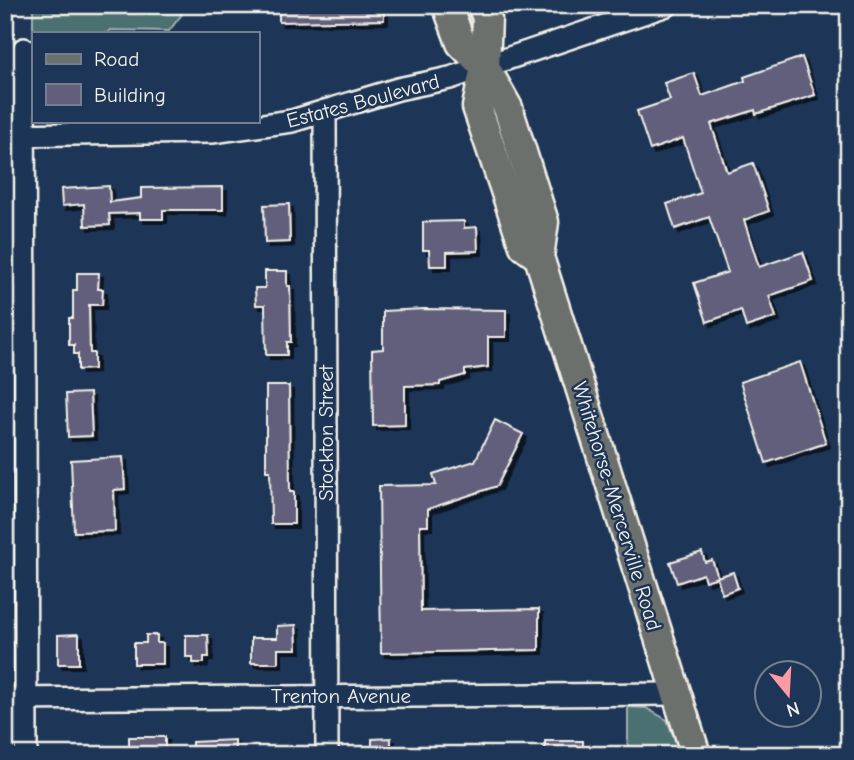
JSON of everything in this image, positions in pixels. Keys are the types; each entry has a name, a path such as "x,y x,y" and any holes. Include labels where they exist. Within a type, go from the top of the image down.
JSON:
{"main road":[{"path":"447,5 461,43 485,67"},
{"name":"Whitehorse-Mercerville Road","path":"482,5 487,18 485,67 477,107 524,247 539,257 696,755"}],"street":[{"name":"Estates Boulevard","path":"16,135 212,132 252,128 326,111 485,67 667,5"},
{"path":"24,49 16,135 15,699 26,755"},
{"name":"Stockton Street","path":"326,111 327,755"},
{"name":"Trenton Avenue","path":"15,699 676,694"}],"green space":[{"path":"33,5 178,5 182,14 169,31 33,32"},
{"path":"628,707 646,708 667,720 681,755 628,755"}],"building":[{"path":"279,5 384,5 384,20 279,22"},
{"path":"802,57 815,95 756,114 755,110 711,124 727,172 753,163 769,211 744,220 759,267 803,252 813,281 769,296 776,317 746,327 741,310 707,322 694,283 728,272 709,217 675,229 667,204 701,193 683,138 650,150 637,111 670,100 664,83 694,73 702,96 745,81 744,77"},
{"path":"109,186 110,202 141,198 141,188 223,187 223,210 163,210 163,219 140,219 140,213 109,214 110,225 85,226 84,204 62,206 61,189"},
{"path":"289,204 290,242 265,243 264,205"},
{"path":"464,221 464,228 477,227 478,251 447,252 447,266 430,266 429,250 423,250 423,222"},
{"path":"265,271 287,271 287,286 290,286 291,342 287,342 287,355 266,355 265,305 256,305 255,288 265,288"},
{"path":"77,273 99,273 98,289 103,289 102,305 89,305 90,353 94,353 94,369 78,370 78,354 74,354 74,345 69,345 69,318 73,318 73,290 77,290"},
{"path":"506,310 506,337 488,337 488,367 465,370 465,375 440,382 440,385 405,386 405,425 373,426 372,350 383,349 383,311"},
{"path":"800,362 826,443 766,463 740,382"},
{"path":"266,386 289,386 290,492 294,492 294,524 271,524 270,471 266,471"},
{"path":"90,393 92,436 68,437 66,394"},
{"path":"495,420 523,434 497,486 428,509 428,526 420,526 421,611 539,609 539,650 381,653 379,486 436,485 433,474 475,461"},
{"path":"123,457 125,489 114,490 115,531 74,532 71,460"},
{"path":"702,552 705,562 712,560 718,577 705,581 703,574 677,583 670,562"},
{"path":"733,572 738,588 722,594 717,577"},
{"path":"296,625 297,649 278,649 278,663 251,663 251,638 277,638 277,626"},
{"path":"79,634 79,664 58,664 58,635"},
{"path":"146,635 157,635 157,643 163,643 163,664 134,664 134,643 146,643"},
{"path":"186,635 208,635 209,657 204,657 204,663 193,663 193,657 186,657"},
{"path":"129,737 165,737 165,755 129,755"},
{"path":"391,738 391,755 372,755 372,739"},
{"path":"235,740 235,755 192,755 192,742"},
{"path":"545,741 583,741 583,755 545,755"}]}
